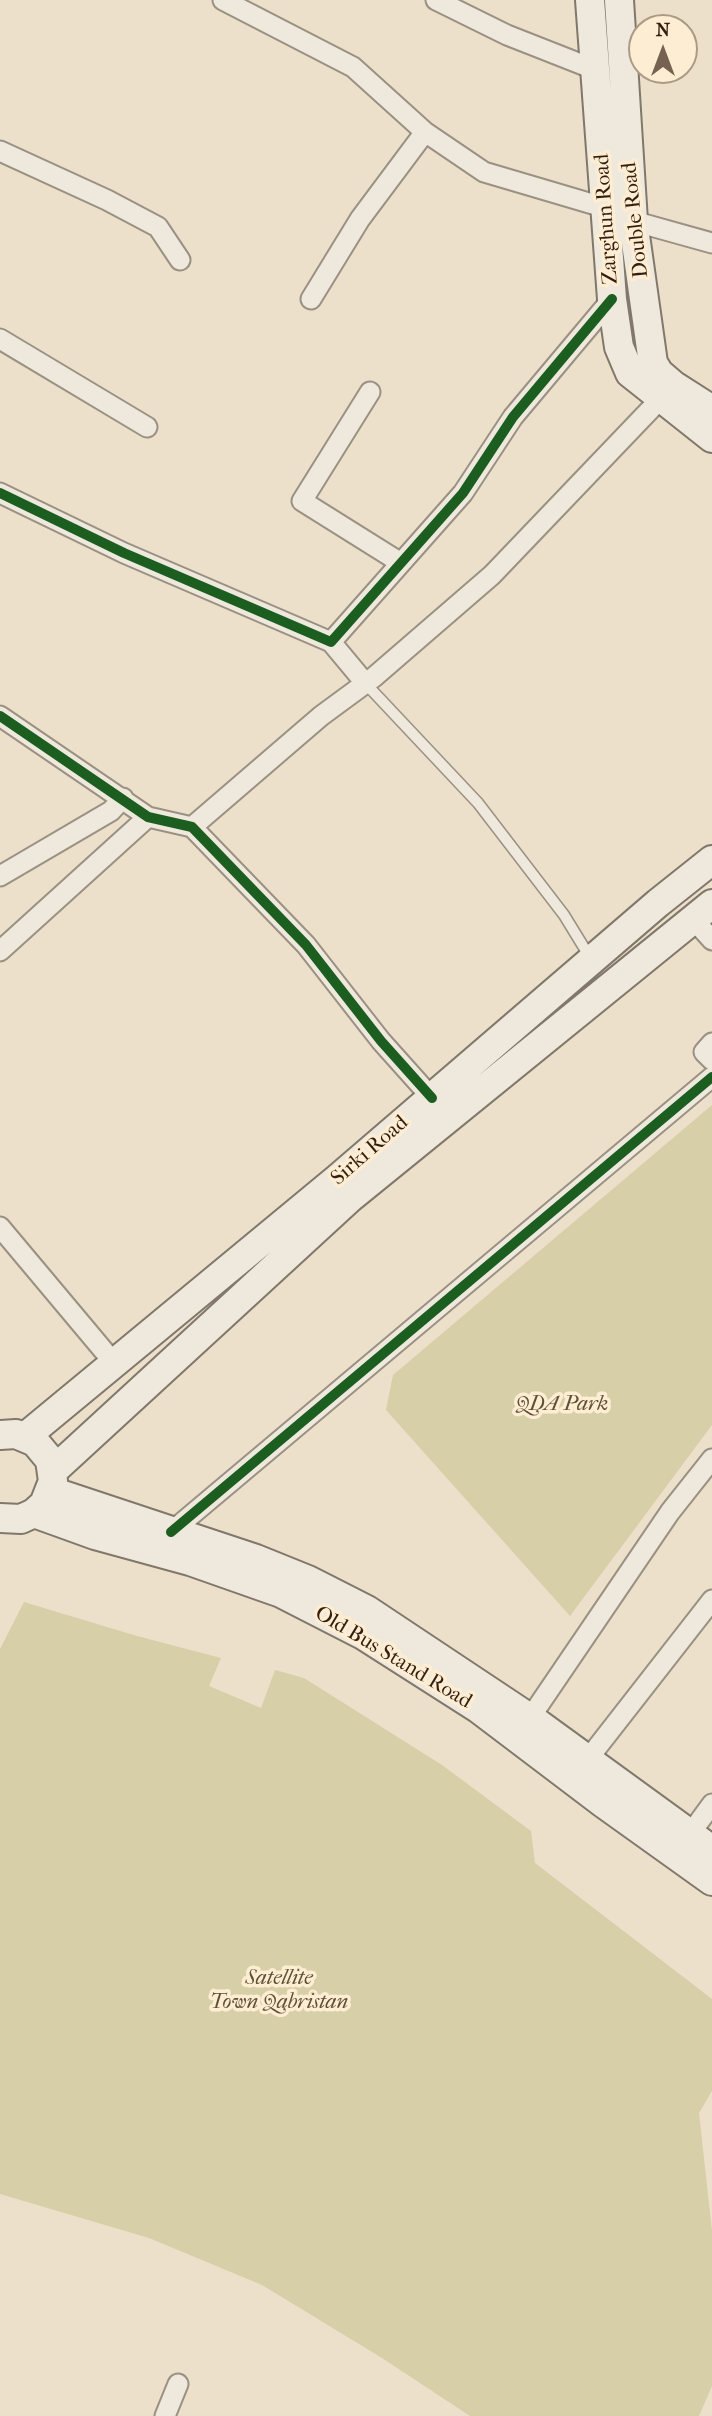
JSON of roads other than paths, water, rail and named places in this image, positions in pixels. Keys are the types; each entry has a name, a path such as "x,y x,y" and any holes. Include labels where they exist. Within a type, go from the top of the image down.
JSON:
{"main road":[{"name":"Zarghun Road","path":"590,0 612,299 619,347 630,373 667,392 712,438"},
{"name":"Double Road","path":"619,0 633,221 653,363 667,392 712,410"},
{"name":"Sirki Road","path":"13,1436 114,1363 337,1180 712,860"},
{"name":"Sirki Road","path":"46,1492 351,1198 702,911"},
{"path":"0,1518 21,1519 46,1492 50,1460 44,1450 13,1436"},
{"name":"Old Bus Stand Road","path":"46,1492 256,1559 308,1580 367,1610 530,1718 701,1842"},
{"name":"Old Bus Stand Road","path":"46,1492 95,1535 190,1561 281,1593 363,1635 479,1709 712,1881"}],"street":[{"path":"223,0 354,67 425,132 484,172 606,208"},
{"path":"436,0 507,35 596,70"},
{"path":"311,299 360,219 425,132"},
{"path":"0,150 158,227 180,260"},
{"path":"633,221 712,243"},
{"path":"331,642 463,493 513,416 612,299"},
{"path":"0,339 147,427"},
{"path":"370,392 302,501 401,563"},
{"path":"192,827 321,716 366,684 492,575 667,392"},
{"path":"0,493 124,553 331,642 366,684"},
{"path":"0,716 148,817 192,827 306,945 381,1041 432,1098"},
{"path":"0,876 111,811 123,798"},
{"path":"0,951 148,817"},
{"path":"702,911 712,940"},
{"path":"712,1043 704,1052 712,1060"},
{"path":"171,1532 712,1077"},
{"path":"0,1227 114,1363"},
{"path":"530,1718 670,1512 712,1459"},
{"path":"588,1759 712,1600"},
{"path":"701,1842 712,1804"},
{"path":"165,2416 178,2384"}],"lane":[{"path":"366,684 478,803 564,915 592,960"}],"park label":[{"name":"QDA Park","path":"562,1405"},
{"name":"Satellite Town Qabristan","path":"279,1991"}]}
